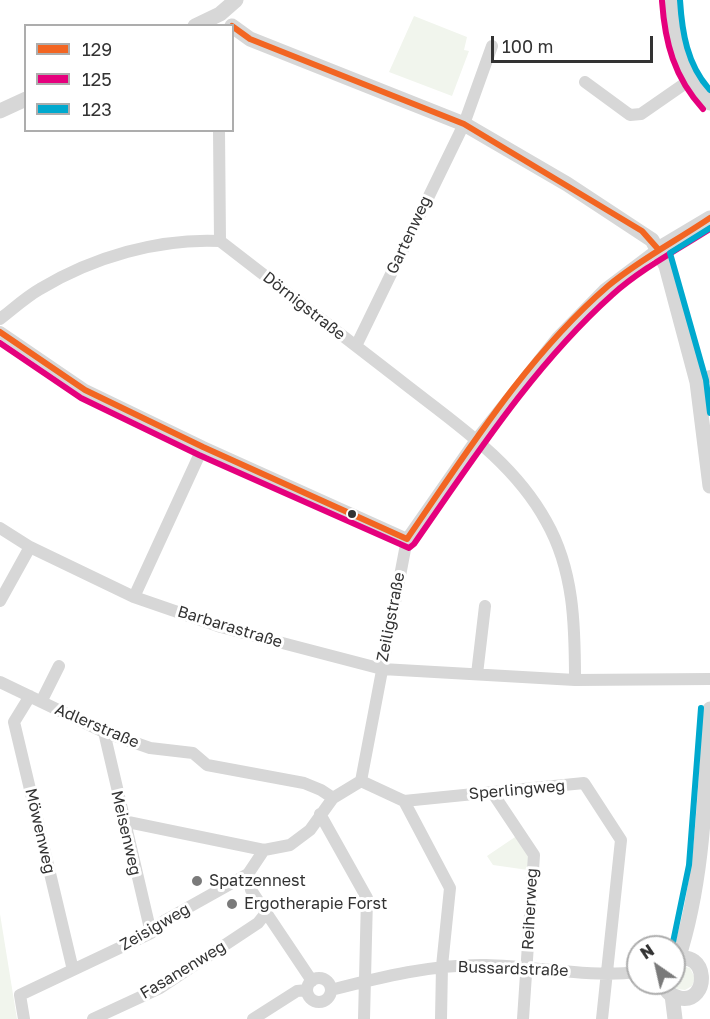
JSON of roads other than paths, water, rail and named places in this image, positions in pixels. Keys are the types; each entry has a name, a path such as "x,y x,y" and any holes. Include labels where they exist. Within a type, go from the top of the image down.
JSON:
{"street":[{"path":"229,23 236,0"},
{"path":"671,0 675,42 681,63 690,80 710,103"},
{"path":"234,27 250,39 464,124 642,231 658,249 666,266 703,379 710,486"},
{"name":"Gartenweg","path":"356,346 464,124 492,46"},
{"path":"585,82 630,115 641,114 690,80"},
{"path":"0,111 24,100"},
{"path":"0,319 40,289 85,267 143,248 190,239 220,240 219,132"},
{"name":"Zeiligstraße","path":"361,781 406,539 476,440 557,338 606,289 658,249 710,218"},
{"name":"Dörnigstraße","path":"220,240 476,440 517,476 547,521 569,576 575,632 575,680"},
{"path":"0,332 85,390 203,447 406,539"},
{"path":"134,597 203,447"},
{"name":"Barbarastraße","path":"0,528 30,547 134,597 221,627 381,669 575,680 710,679"},
{"path":"0,601 30,547"},
{"path":"477,674 485,606"},
{"name":"Möwenweg","path":"60,666 36,699 14,722 73,970"},
{"name":"Adlerstraße","path":"0,682 104,732 150,748 193,753 207,765 304,783 333,798"},
{"path":"686,939 702,828 710,709"},
{"name":"Meisenweg","path":"104,732 151,933"},
{"path":"123,820 264,850 290,845 310,830 333,798 361,781 404,801 450,888 442,966 441,1019"},
{"name":"Sperlingweg","path":"404,801 584,783 621,840 607,974"},
{"name":"Reiherweg","path":"492,792 534,855 523,1019"},
{"path":"320,814 367,898 364,1019"},
{"name":"Zeisigweg","path":"24,1019 20,995 151,933 164,921 248,874 264,850"},
{"path":"248,874 251,890 309,985 310,998 317,1002 328,997 331,990 329,982 322,978 309,985 297,991 254,1019"},
{"name":"Fasanenweg","path":"93,1019 160,988 258,923 266,913"},
{"name":"Bussardstraße","path":"331,990 366,980 442,966 486,964 607,974 626,973"},
{"path":"684,1019 689,998 706,978 686,964"},
{"path":"602,1019 607,974"},
{"path":"666,995 675,1019"},
{"path":"682,995 689,998"}],"place":[{"name":"Spatzennest","path":"197,881"},
{"name":"Ergotherapie Forst","path":"232,904"}]}
